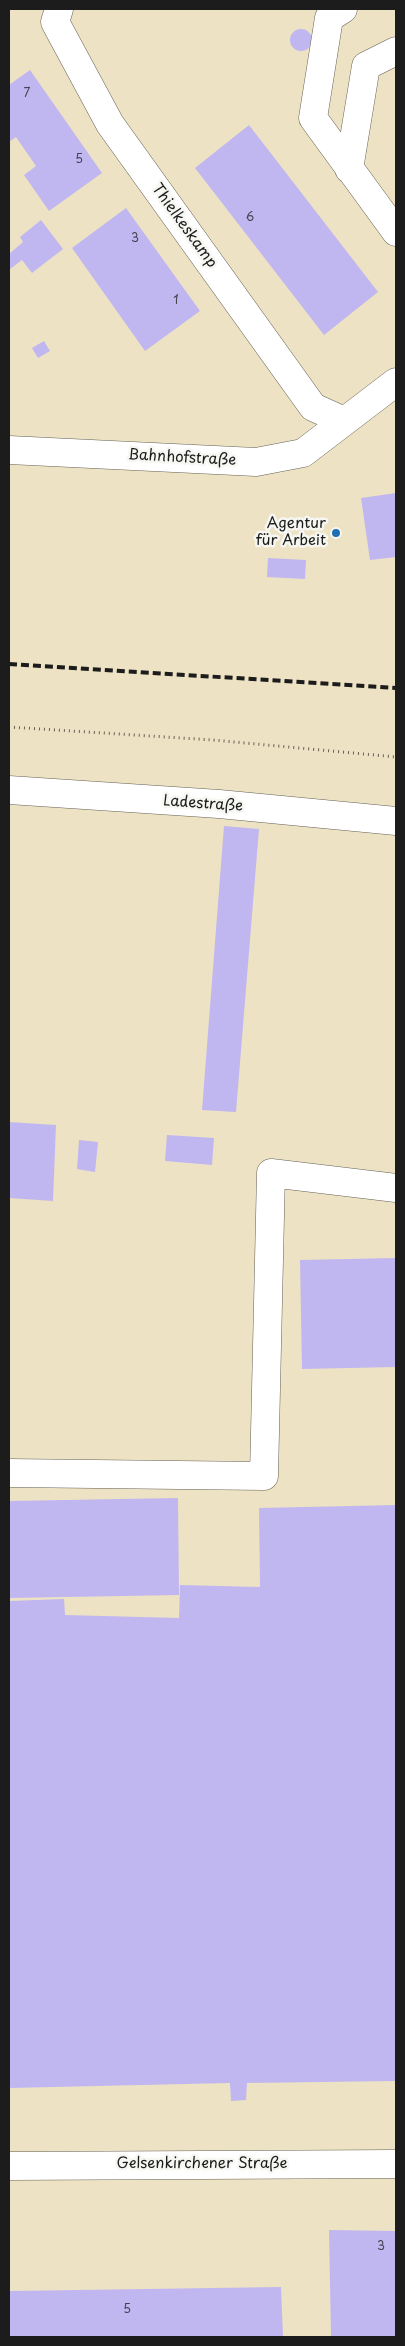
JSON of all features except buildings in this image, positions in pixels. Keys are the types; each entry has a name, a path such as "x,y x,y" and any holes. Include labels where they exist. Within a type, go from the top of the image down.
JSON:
{"street":[{"name":"Thielkeskamp","path":"59,9 55,22 110,124 313,407 344,421"},
{"path":"342,9 329,18 313,118 396,232"},
{"path":"349,169 366,66 396,51"},
{"name":"Bahnhofstraße","path":"9,450 256,462 303,453 396,382"},
{"name":"Ladestraße","path":"9,790 219,804 396,821"},
{"path":"9,1473 264,1476 271,1173 396,1188"},
{"name":"Gelsenkirchener Straße","path":"9,2166 396,2164"}],"path":[{"path":"9,727 213,740 396,757"}],"railway":[{"path":"9,664 396,688"}],"place":[{"name":"Agentur für Arbeit","path":"336,533"}]}
